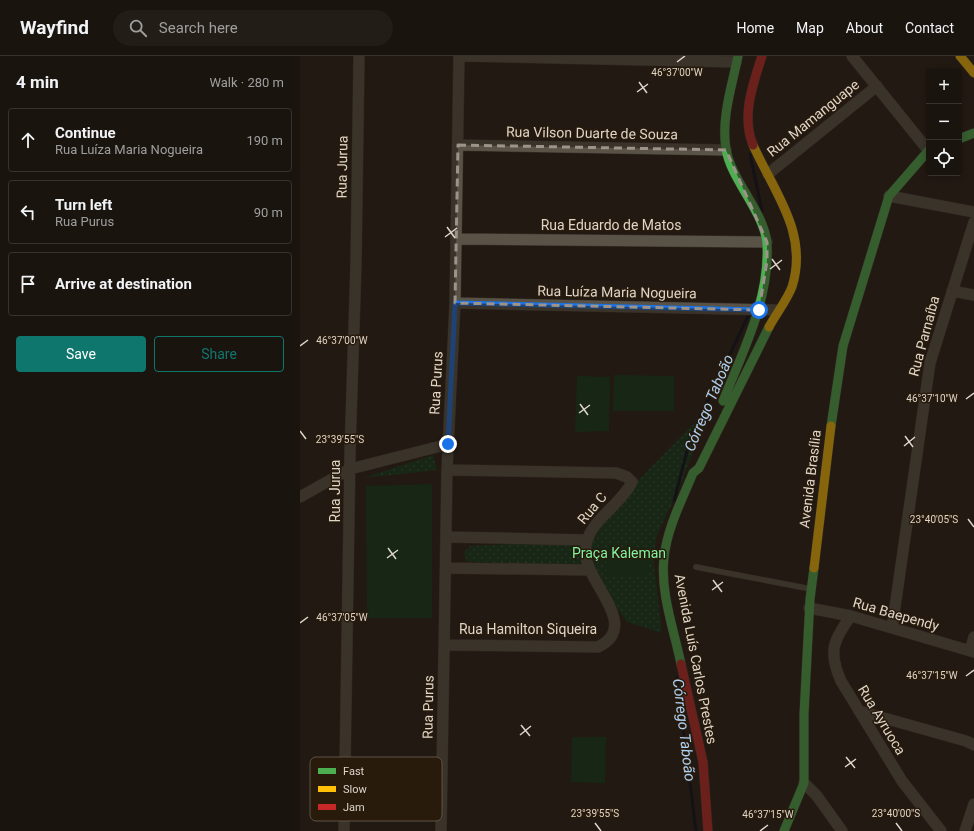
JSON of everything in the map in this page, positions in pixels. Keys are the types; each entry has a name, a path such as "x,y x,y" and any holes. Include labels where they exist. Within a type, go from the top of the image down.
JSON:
{"street":[{"name":"Rua Jurua","path":"345,757 359,56"},
{"name":"Rua Purus","path":"442,769 447,470 455,303 458,56"},
{"path":"464,56 737,59"},
{"name":"Avenida Luís Carlos Prestes","path":"708,831 703,762 665,589 664,558 671,527 693,474 699,468 778,310 792,287 798,252 793,225 754,146 749,134 747,120 762,56"},
{"path":"852,56 926,146"},
{"path":"960,56 974,73"},
{"name":"Avenida Luís Carlos Prestes","path":"693,474 692,468 722,402 759,310 767,261 767,242 762,226 732,166 726,150 724,122 737,59"},
{"name":"Rua Mamanguape","path":"768,174 877,86"},
{"path":"962,138 974,134"},
{"name":"Rua Vilson Duarte de Souza","path":"458,145 726,150"},
{"name":"Avenida Brasília","path":"784,831 804,783 804,714 809,608 831,423 842,346 889,196 926,153"},
{"path":"889,196 974,212"},
{"name":"Rua Parnaíba","path":"892,628 930,363 974,222"},
{"name":"Rua Eduardo de Matos","path":"456,239 767,242"},
{"path":"952,290 974,294"},
{"name":"Rua Luíza Maria Nogueira","path":"455,303 778,310"},
{"path":"300,497 350,469 448,444"},
{"name":"Rua C","path":"447,470 616,473 627,477 632,482 627,492 597,522 586,540 588,570 615,616"},
{"path":"446,537 586,540"},
{"path":"446,568 588,570"},
{"name":"Rua Baependy","path":"809,608 851,616 972,651"},
{"name":"Rua Hamilton Siqueira","path":"444,645 598,646 607,642 614,631 615,616"},
{"name":"Rua Ayruoca","path":"851,616 835,642 833,656 834,666 841,681 902,781 941,831"},
{"path":"972,651 974,637"},
{"path":"859,711 966,741 974,745"},
{"path":"804,783 817,796 842,831"},
{"path":"965,831 974,804"},
{"name":"Rua Jurua","path":"344,821 344,831"},
{"name":"Rua Purus","path":"441,821 441,831"}],"lane":[{"path":"696,567 812,589"}],"highlighted area":[{"path":"458,145 726,150 767,242 767,261 759,310 455,303"}],"green space":[{"path":"614,375 674,376 674,411 613,411"},
{"path":"577,376 610,377 609,431 575,432"},
{"name":"Praça Kaleman","path":"710,407 679,489 657,535 653,557 662,633 627,622 588,570 466,561 464,552 470,546 586,540 604,515"},
{"path":"433,455 437,470 363,478"},
{"path":"432,484 432,618 367,618 366,486"},
{"path":"606,549 648,549 648,575 606,575"},
{"path":"572,737 606,737 605,783 571,782"}],"waterway":[{"name":"Córrego Taboão","path":"750,154 762,211"},
{"name":"Córrego Taboão","path":"674,501 691,436 750,312"},
{"name":"Córrego Taboão","path":"677,678 696,831"}],"traffic: fast":[{"path":"723,401 754,324 760,305 767,264 767,244 765,232 754,208 734,173 726,149 726,114 738,56"},
{"path":"962,138 974,133"},
{"path":"831,426 843,346 889,196 926,153"},
{"path":"681,664 668,611 664,584 664,558 668,536 693,473 699,468 769,327"},
{"path":"784,831 804,783 804,714 810,599 814,568"}],"traffic: slow":[{"path":"960,56 974,73"},
{"path":"753,145 787,213 793,231 796,249 796,267 792,287 769,327"},
{"path":"814,568 831,426"}],"traffic: jam":[{"path":"753,145 748,123 748,111 752,89 762,56"},
{"path":"681,664 703,762 708,831"}],"route":[{"path":"448,444 455,303 759,310"}]}
